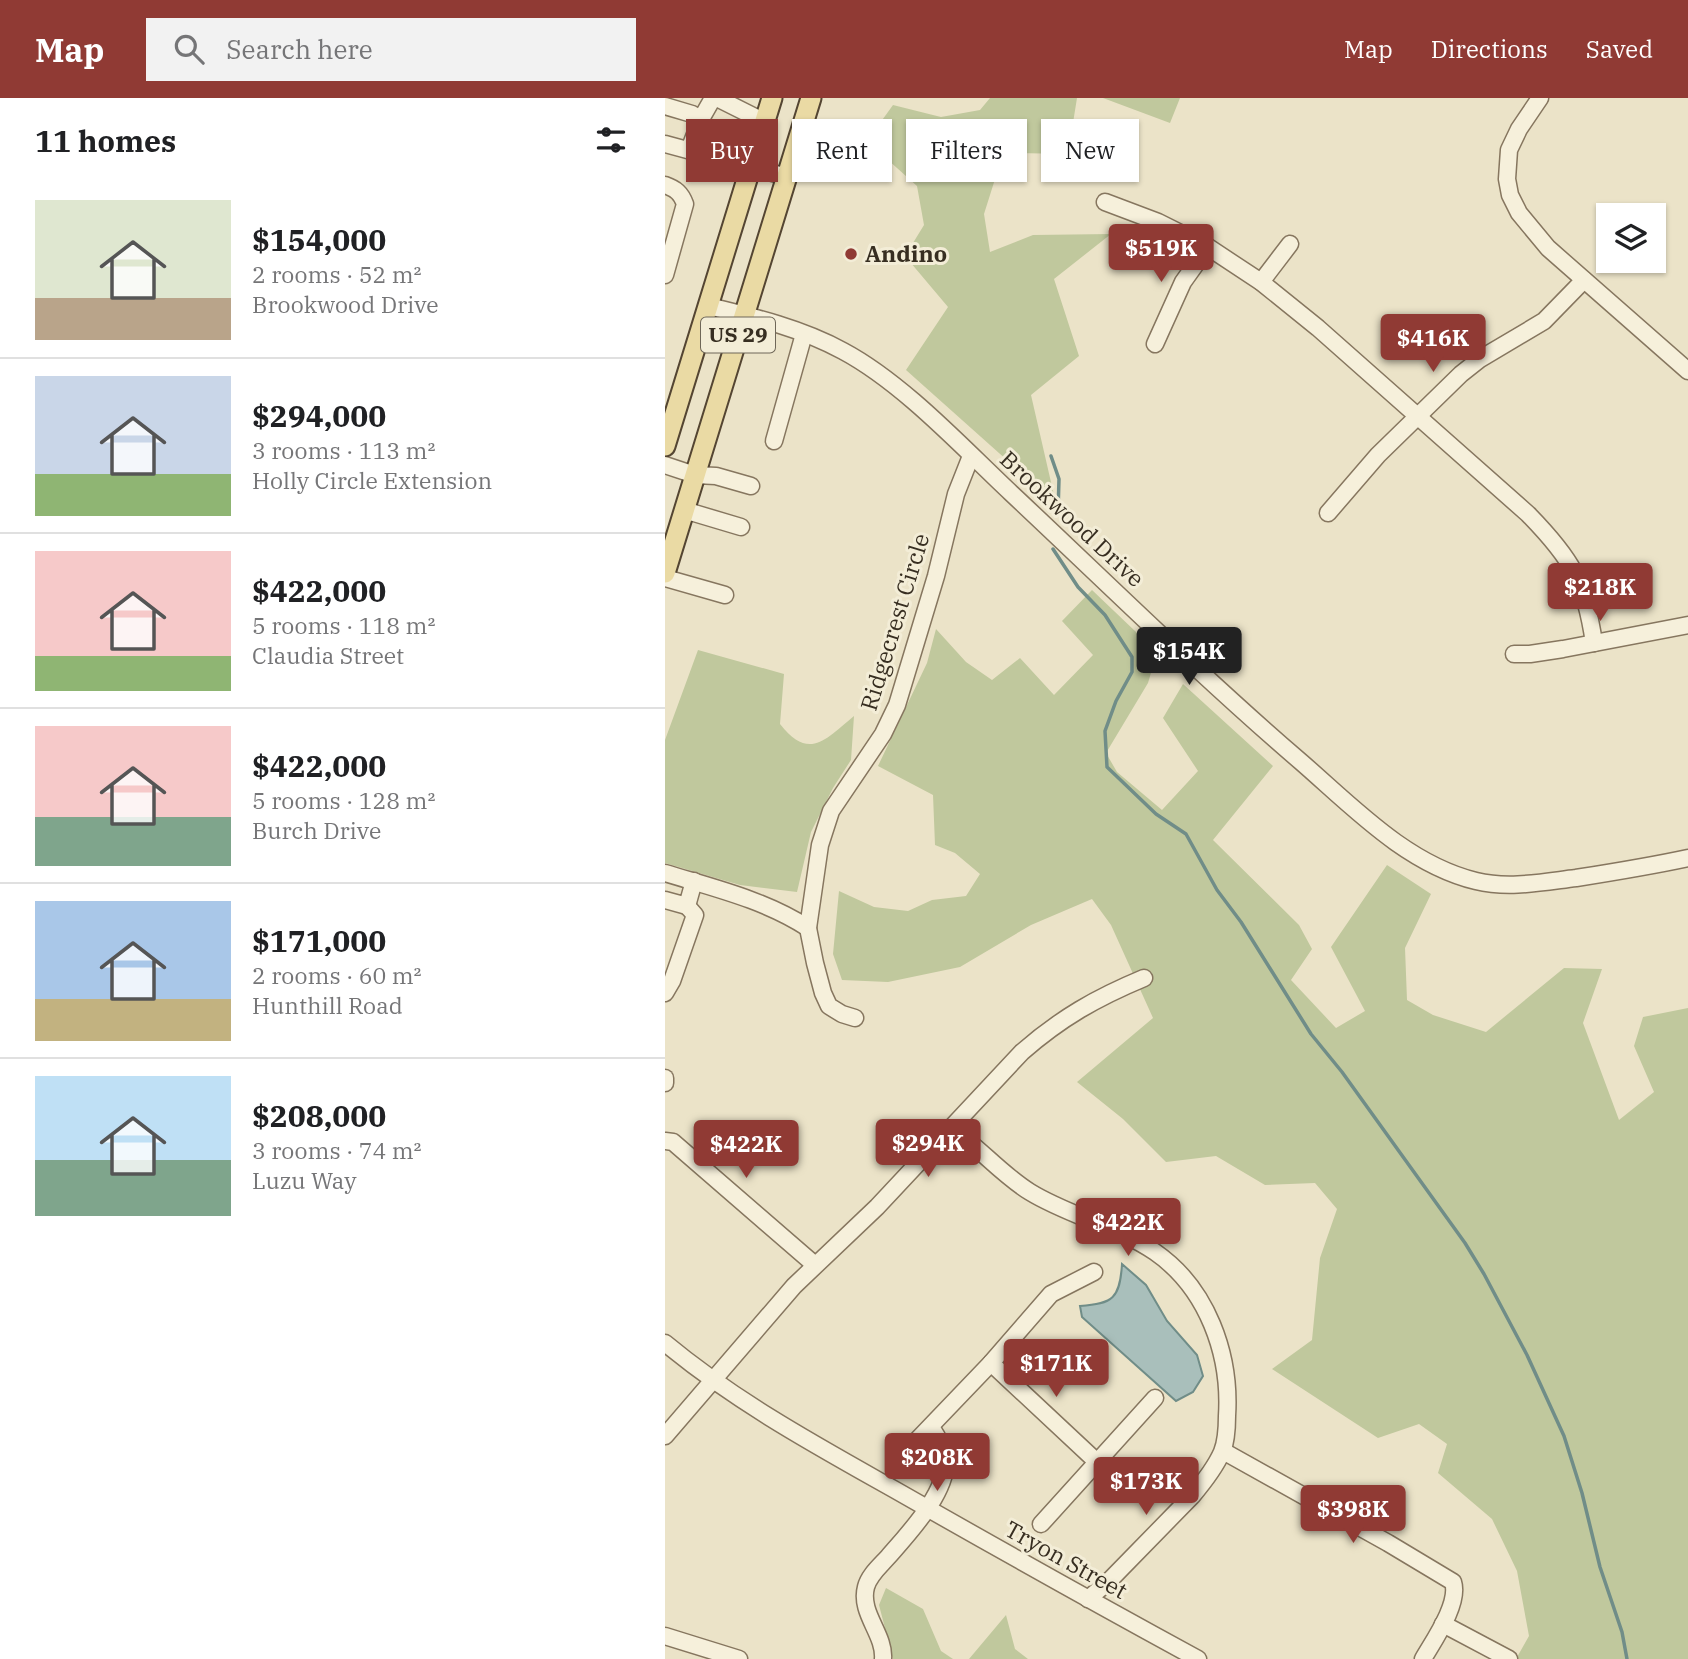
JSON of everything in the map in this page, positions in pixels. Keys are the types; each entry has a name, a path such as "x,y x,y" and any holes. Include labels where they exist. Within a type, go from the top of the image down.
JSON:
{"main road":[{"name":"US 29","path":"766,119 772,98"},
{"name":"US 29","path":"665,576 811,98"},
{"name":"US 29","path":"665,446 746,182"}],"street":[{"path":"665,106 701,119 715,98 758,119"},
{"path":"1540,98 1518,128 1509,149 1506,167 1510,195 1519,213 1534,232 1584,280 1688,371"},
{"path":"665,144 686,149"},
{"path":"778,174 787,177"},
{"path":"665,185 676,189 685,204 665,275"},
{"path":"1105,202 1158,222 1207,247 1261,282 1318,328 1528,514 1560,549 1575,572 1585,594 1594,643"},
{"path":"1261,282 1290,244"},
{"path":"1155,344 1183,282 1207,247"},
{"path":"1328,513 1369,465 1440,393 1480,359 1543,321 1584,280"},
{"name":"Brookwood Drive","path":"708,306 771,321 841,349 878,372 1229,699 1371,822 1411,852 1475,881 1509,885 1593,875 1688,858"},
{"path":"774,440 804,334"},
{"name":"Ridgecrest Circle","path":"855,1018 829,1006 823,993 808,928 815,871 825,825 831,811 883,734 897,705 936,576 956,494 971,456"},
{"path":"665,466 751,486"},
{"path":"684,510 741,527"},
{"path":"665,576 725,595"},
{"path":"1514,654 1530,654 1688,625"},
{"path":"665,873 773,908 808,928"},
{"path":"687,906 694,881"},
{"path":"665,900 687,906 695,915 665,993"},
{"path":"665,1436 815,1265 877,1207 1022,1052 1047,1030 1081,1007 1144,978"},
{"path":"951,1128 968,1139 1029,1191 1143,1245 1166,1260 1183,1277 1210,1318 1223,1357 1228,1396 1223,1451 1192,1496 1088,1599"},
{"path":"665,1141 673,1142 815,1265"},
{"path":"899,1459 991,1363 1051,1294 1094,1272"},
{"name":"Tryon Street","path":"665,1343 713,1380 813,1443 1198,1659"},
{"path":"991,1363 1097,1462"},
{"path":"1041,1524 1155,1398"},
{"path":"883,1659 882,1644 867,1608 866,1585 928,1508 940,1487 946,1458 939,1438 931,1427"},
{"path":"1223,1451 1453,1582 1455,1596 1423,1659"},
{"path":"1443,1624 1509,1659"},
{"path":"665,1636 739,1659"}],"green space":[{"path":"990,98 1077,98 1074,119 1041,119 1041,154 1027,153 1027,119 906,119 906,176 892,164 892,119 883,119 893,105 941,117 980,110"},
{"path":"1103,98 1180,98 1170,123"},
{"path":"913,182 994,182 984,214 990,252 1033,235 1111,234 1054,279 1079,356 1031,395 1056,504 906,370 948,307 905,256 924,225 917,186"},
{"path":"1092,590 1157,652 1148,683 1106,753 1117,772 1162,810 1198,771 1163,718 1183,684 1273,766 1213,840 1299,925 1312,949 1291,980 1336,1028 1365,1011 1331,947 1387,865 1431,894 1405,948 1407,1000 1433,1015 1486,1032 1564,968 1602,969 1583,1023 1619,1120 1654,1092 1634,1046 1643,1017 1688,1008 1688,1659 1516,1659 1529,1636 1517,1571 1492,1519 1438,1473 1447,1444 1419,1424 1378,1438 1272,1369 1312,1340 1320,1258 1337,1209 1315,1183 1265,1185 1216,1156 1166,1162 1123,1119 1077,1082 1153,1018 1111,925 1092,899 1031,925 960,967 888,982 842,980 833,954 839,891 874,907 908,911 932,900 966,896 980,874 955,853 935,845 933,795 878,766 927,663 936,629 966,662 992,680 1020,658 1054,695 1093,655 1062,621"},
{"path":"698,650 784,674 780,724 800,742 817,743 854,716 851,760 833,788 811,832 797,892 740,885 665,863 665,740"},
{"path":"886,1588 923,1609 941,1651 953,1659 893,1659 879,1605"},
{"path":"1006,1615 1015,1649 1028,1659 969,1659"}],"water":[{"path":"1122,1264 1146,1285 1167,1321 1197,1355 1203,1376 1193,1392 1176,1401 1082,1317 1080,1306 1107,1301 1117,1292"}],"waterway":[{"path":"1051,456 1059,479 1058,513"},
{"path":"1053,549 1078,587 1105,615 1132,657 1132,672 1116,701 1105,731 1107,767 1156,814 1186,834 1217,890 1241,922 1311,1034 1342,1072 1465,1243 1484,1274 1527,1355 1564,1436 1582,1493 1600,1567 1622,1632 1627,1659"}],"place":[{"name":"Andino","path":"851,254"}]}
